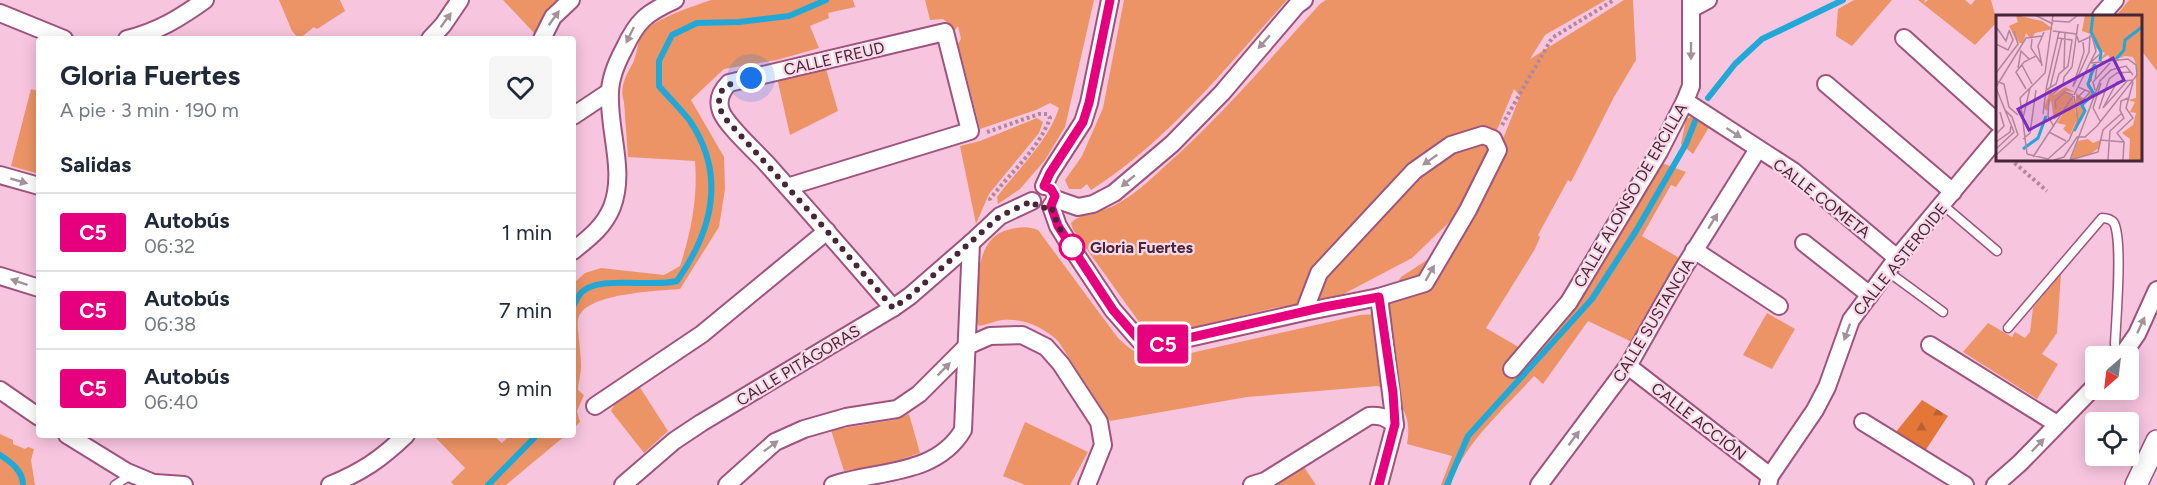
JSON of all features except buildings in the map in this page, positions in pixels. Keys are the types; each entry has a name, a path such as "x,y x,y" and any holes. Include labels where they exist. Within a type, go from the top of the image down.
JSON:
{"street":[{"path":"139,36 177,20 205,0"},
{"path":"433,36 460,0"},
{"path":"544,36 553,17 571,0"},
{"path":"576,249 601,228 613,206 617,175 609,92 616,64 635,26 655,9 675,0"},
{"path":"1110,0 1083,122 1044,186 1034,190 1032,201 1040,209 1053,203 1078,207 1094,204 1114,193 1172,144 1222,93 1282,22 1304,0"},
{"path":"1691,4 1708,0"},
{"path":"2102,15 2115,0"},
{"name":"CALLE ALONSO DE ERCILLA","path":"1512,369 1569,302 1659,152 1685,101 1691,86 1691,4"},
{"path":"0,13 57,36"},
{"name":"CALLE FREUD","path":"893,308 723,116 719,99 722,89 729,82 945,32 970,131"},
{"path":"1904,38 1996,121"},
{"path":"1826,84 1948,199"},
{"path":"576,114 609,92"},
{"name":"CALLE COMETA","path":"1685,101 1793,171 1892,265"},
{"path":"788,188 970,131"},
{"path":"1044,186 1054,192 1053,203 1058,226 1113,310 1140,341 1162,344 1379,297 1425,283 1468,210 1498,150 1493,139 1482,135 1451,145 1414,171 1319,273 1304,312"},
{"name":"CALLE ASTEROIDE","path":"1769,481 1815,410 1827,387 1851,320 1892,265 1996,139"},
{"name":"CALLE SUSTANCIA","path":"1539,485 1628,366 1694,250 1758,149"},
{"path":"0,175 36,185"},
{"name":"CALLE PITÁGORAS","path":"623,485 674,441 701,423 893,308 910,296 1000,216 1032,201"},
{"path":"596,406 702,334 827,231"},
{"path":"833,485 905,470 931,460 956,443 963,430 971,243"},
{"path":"1804,243 1870,295"},
{"path":"1694,250 1779,306"},
{"path":"0,276 36,287"},
{"path":"2128,346 2137,334 2157,290"},
{"path":"1379,297 1393,393 1395,424 1379,485"},
{"path":"727,485 775,442 804,429 846,417 897,409 919,394 967,345 990,336 1022,335 1046,347 1061,364 1099,422 1103,445 1087,485"},
{"path":"1930,345 2057,424"},
{"name":"CALLE ACCIÓN","path":"1628,366 1769,481"},
{"path":"0,390 36,415"},
{"path":"1995,485 2020,463 2085,396"},
{"path":"1252,485 1265,481 1369,416 1387,417 1395,424"},
{"path":"1863,422 1965,485"},
{"path":"72,438 132,474 157,484 184,485"},
{"path":"330,485 359,473 387,453 403,438"},
{"path":"2136,485 2157,441"}],"lane":[{"path":"1948,199 1997,251"},
{"path":"2008,328 2102,218 2108,218 2113,222 2119,240 2116,346"},
{"path":"1892,265 1943,312"},
{"path":"115,485 132,474"}],"path":[{"path":"1493,139 1552,38 1614,0"},
{"path":"970,131 981,134 1039,114 1047,114 1050,118 1037,143 990,199 992,210"},
{"path":"2011,160 2047,191"}],"shaded area":[{"path":"279,0 340,0 345,11 317,29 314,27 303,36 296,36"},
{"path":"503,0 558,0 542,20 536,35"},
{"path":"711,0 853,0 855,7 828,13 829,18 810,26 819,48 777,60 724,69 691,100 724,157 725,189 719,227 680,289 641,292 610,298 596,302 579,316 581,367 578,390 584,395 577,411 580,422 576,426 576,281 585,273 601,268 664,275 680,266 687,241 693,215 695,161 628,157 622,92 641,36 653,24"},
{"path":"925,0 1094,0 1065,127 1045,160 1020,189 998,204 997,197 1040,144 1059,108 1050,103 980,129 958,44 961,39 958,26 954,31 952,26 943,19 930,20"},
{"path":"1124,0 1287,0 1195,102 1145,149 1091,190 1087,184 1081,189 1069,189 1065,180 1082,156 1103,108"},
{"path":"1326,0 1606,0 1545,35 1530,59 1624,0 1633,0 1636,60 1614,97 1571,182 1568,180 1538,235 1540,237 1535,249 1486,328 1520,348 1512,374 1659,162 1686,172 1676,187 1671,185 1642,236 1681,259 1632,342 1588,321 1543,384 1534,376 1474,442 1464,456 1451,485 1441,485 1452,456 1407,444 1408,425 1403,410 1393,397 1378,386 1247,397 1110,421 1058,341 1052,336 1033,324 1018,320 1002,320 979,326 976,321 978,281 983,253 989,242 998,234 1025,227 1038,230 1118,338 1134,351 1150,357 1164,359 1360,315 1377,314 1401,277 1430,258 1482,192 1520,96 1514,89 1465,207 1412,258 1336,298 1274,308 1166,334 1149,331 1142,326 1073,230 1071,223 1117,204 1147,182 1205,128"},
{"path":"1854,0 1892,0 1852,46 1836,36 1838,9"},
{"path":"1918,0 1925,0 1924,3 1928,0 1965,0 1971,5 1975,0 1991,0 1996,23 1975,45"},
{"path":"2129,0 2157,0 2157,71 2142,51 2142,15 2117,15"},
{"path":"826,69 838,111 790,135 777,78"},
{"path":"31,89 36,90 36,173 11,166"},
{"path":"1691,117 1709,127 1693,154 1681,144 1686,119"},
{"path":"1037,118 1043,122 1039,133 989,194 976,224 960,146 980,141"},
{"path":"2061,274 2057,333 2042,354 2058,364 2037,399 1963,352 1988,323 2012,337 2015,332 2025,338 2030,332 2033,308"},
{"path":"1767,313 1795,329 1772,369 1743,355"},
{"path":"639,386 668,431 644,453 611,411 617,400"},
{"path":"909,414 920,453 884,465 844,471 831,430 894,420"},
{"path":"1025,422 1088,452 1070,485 1025,485 1003,476"},
{"path":"0,434 13,440 13,444 25,449 28,447 34,449 31,460 35,485 0,485"},
{"path":"436,438 496,438 502,443 507,438 562,438 506,485 454,485 451,482 465,468"},
{"path":"1304,467 1316,485 1274,485"}],"green space":[{"path":"1922,400 1948,416 1925,451 1895,433"}],"waterway":[{"path":"576,301 580,294 588,288 599,285 677,281 699,243 706,223 711,183 702,142 690,121 659,86 659,61 672,35 697,23 739,22 789,16 826,0"},
{"path":"1708,98 1735,64 1762,39 1843,0"},
{"path":"1447,485 1468,436 1592,299 1636,231 1686,144 1696,119"},
{"path":"488,485 534,438"},
{"path":"0,455 19,471 23,485"}],"bus line":[{"name":"C5","path":"1110,0 1083,122 1044,186 1054,192 1055,199 1051,206 1058,226 1113,310 1140,341 1162,344 1324,307 1379,297 1393,393 1395,424 1379,485"}],"place":[{"name":"Gloria Fuertes","path":"1072,247"}],"route":[{"path":"751,78 729,82 722,89 719,99 723,116 893,308 910,296 1000,216 1032,201 1040,209 1051,206 1058,226 1072,247"}]}
